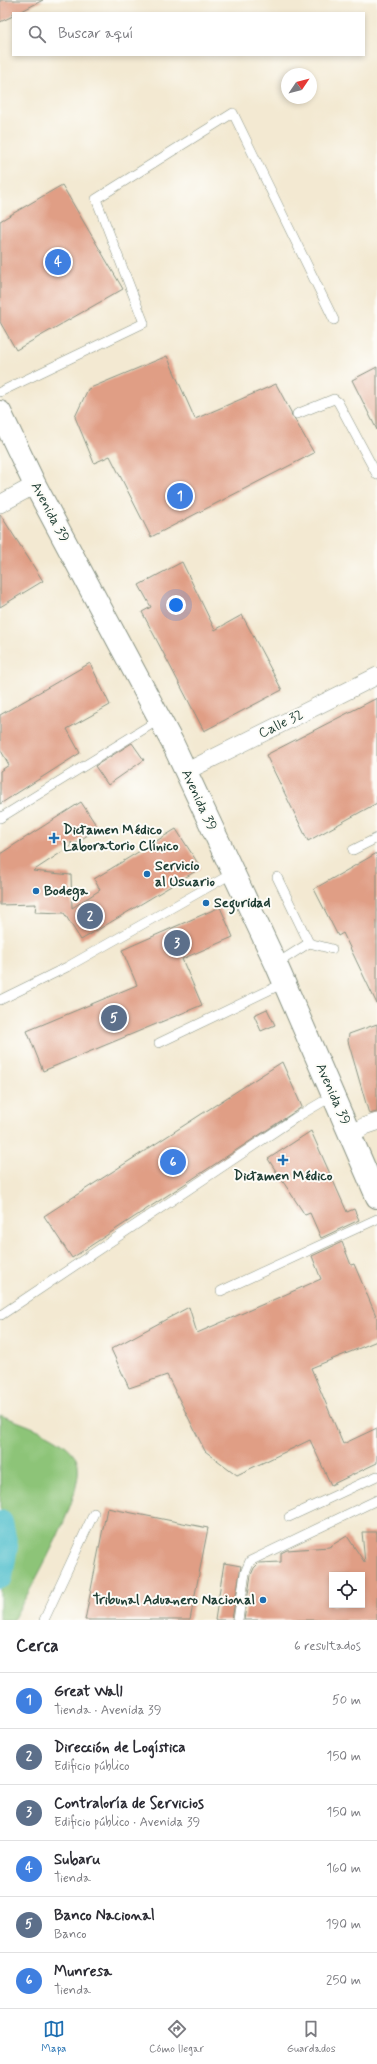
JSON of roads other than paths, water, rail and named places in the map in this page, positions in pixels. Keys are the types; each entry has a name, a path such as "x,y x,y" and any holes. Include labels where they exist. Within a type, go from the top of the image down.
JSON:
{"main road":[{"name":"Avenida 39","path":"0,412 35,485 160,719 280,973 377,1197"}],"street":[{"path":"0,504 35,485"},
{"name":"Calle 32","path":"185,772 377,676"},
{"path":"351,1134 365,1126 377,1122"}],"lane":[{"path":"0,392 144,323 96,199 233,113 334,320"},
{"path":"297,414 327,401 334,399 338,402 377,475"},
{"path":"0,818 160,719"},
{"path":"353,850 377,838"},
{"path":"0,1000 67,967 233,873"},
{"path":"277,877 309,943 332,949"},
{"path":"159,1043 280,973 309,943"},
{"path":"1,1315 295,1118 334,1095"},
{"path":"220,1291 377,1219"},
{"path":"289,1517 377,1476"},
{"path":"238,1620 245,1573 250,1561 377,1500"},
{"path":"44,1620 94,1513"}],"waterway":[{"path":"0,1523 5,1546 0,1576"}],"place":[{"name":"Subaru","path":"58,262"},
{"name":"Great Wall","path":"180,496"},
{"name":"Dictamen Médico Laboratorio Clínico","path":"54,838"},
{"name":"Servicio al Usuario","path":"147,874"},
{"name":"Bodega","path":"36,891"},
{"name":"Seguridad","path":"206,903"},
{"name":"Dirección de Logística","path":"90,916"},
{"name":"Contraloría de Servicios","path":"177,943"},
{"name":"Banco Nacional","path":"114,1018"},
{"name":"Dictamen Médico","path":"283,1160"},
{"name":"Munresa","path":"173,1162"},
{"name":"Tribunal Aduanero Nacional","path":"263,1600"}]}
